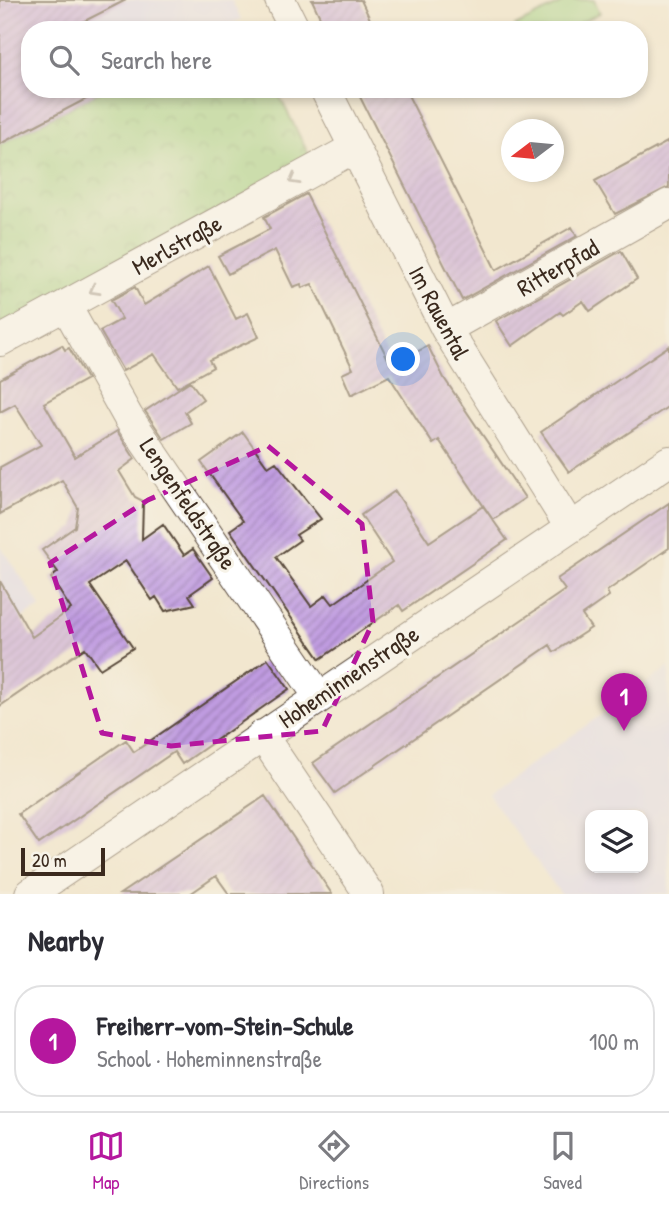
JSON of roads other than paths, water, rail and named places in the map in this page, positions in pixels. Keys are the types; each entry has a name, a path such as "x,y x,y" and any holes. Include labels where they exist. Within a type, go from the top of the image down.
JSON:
{"street":[{"path":"280,0 290,21"},
{"name":"Im Rauental","path":"329,98 446,330 570,527"},
{"name":"Merlstraße","path":"0,341 354,148"},
{"name":"Ritterpfad","path":"446,330 669,204"},
{"name":"Lengenfeldstraße","path":"65,306 128,417 319,697"},
{"name":"Hoheminnenstraße","path":"30,894 669,461"},
{"path":"262,735 369,894"}],"place":[{"name":"Freiherr-vom-Stein-Schule","path":"624,731"}]}
